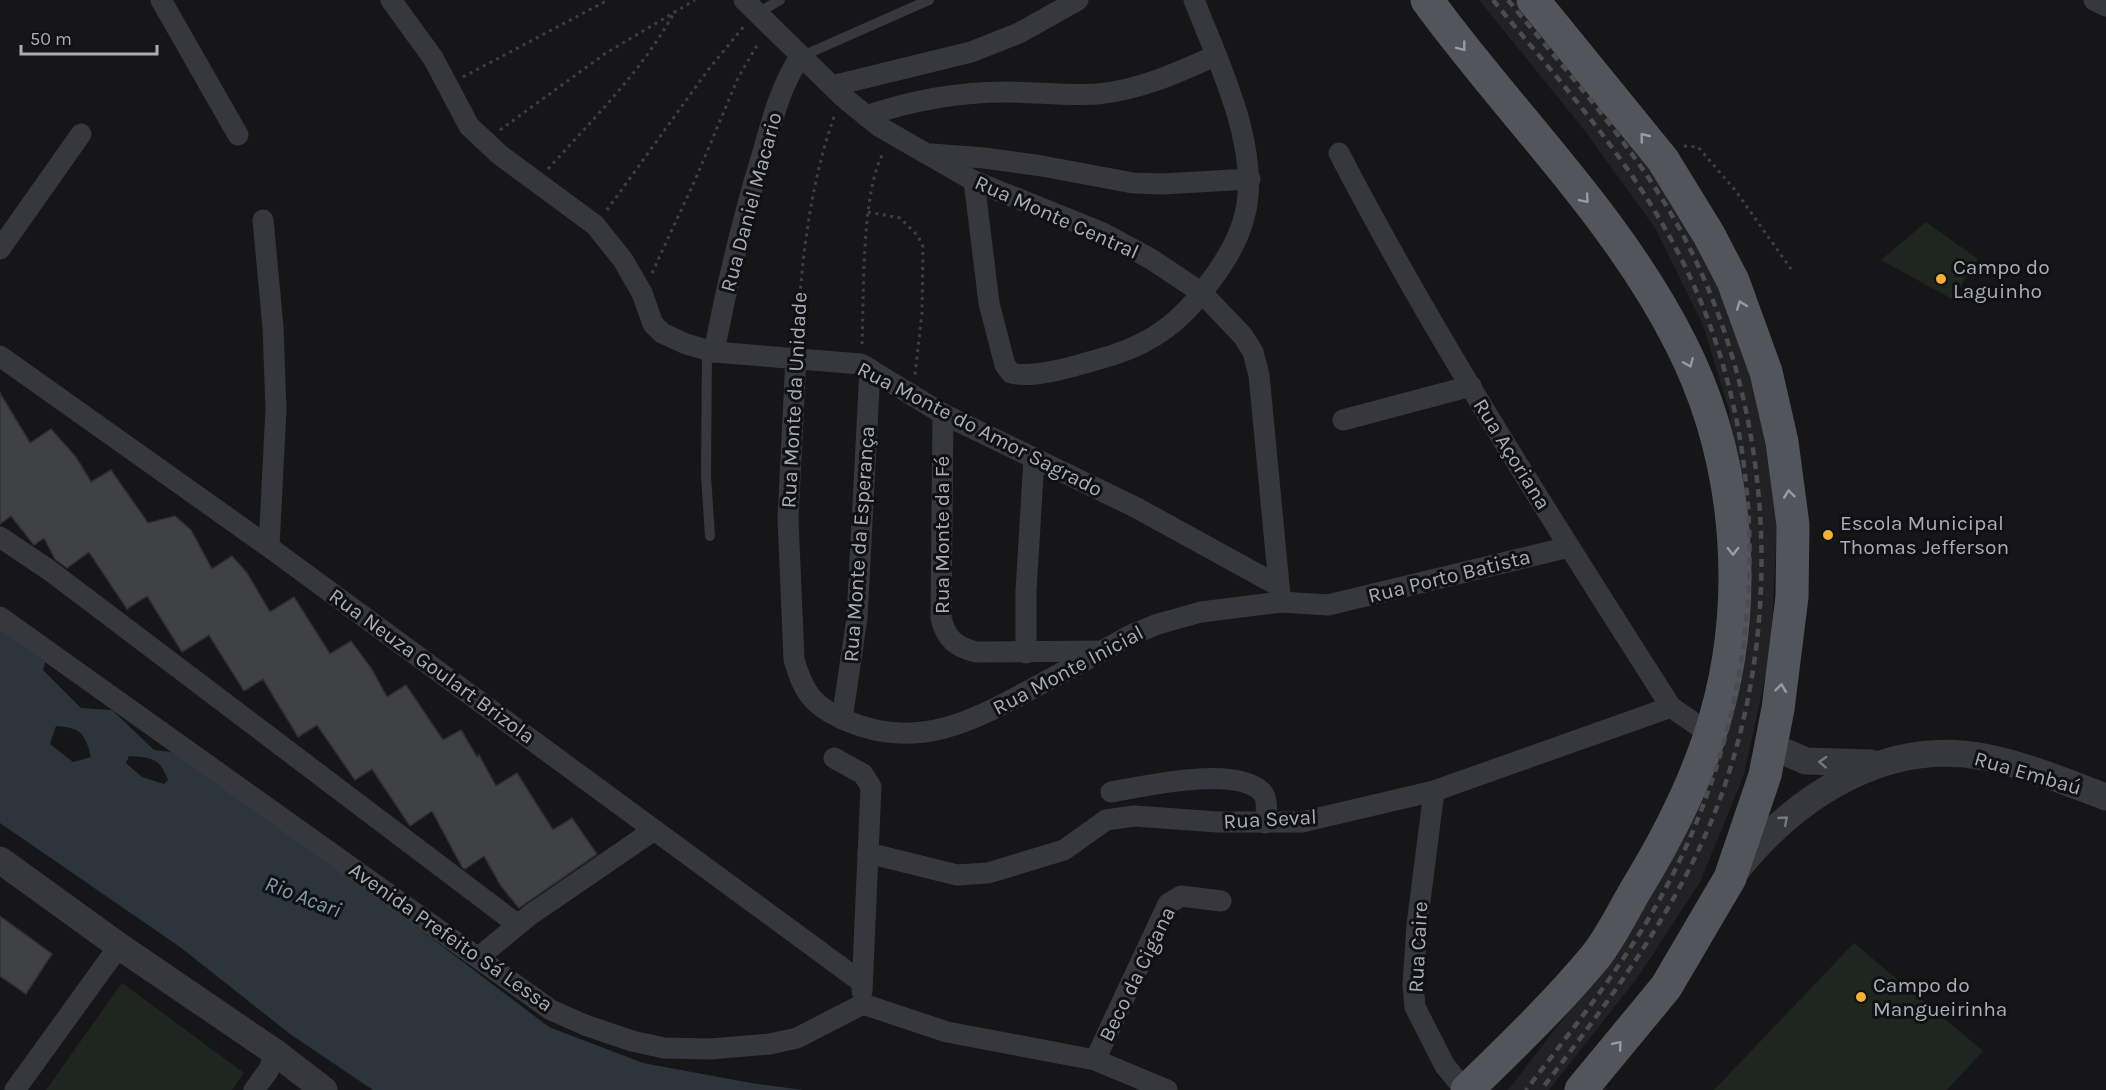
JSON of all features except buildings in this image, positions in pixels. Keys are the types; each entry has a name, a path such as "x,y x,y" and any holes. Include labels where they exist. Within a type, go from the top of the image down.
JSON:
{"main road":[{"path":"1427,0 1616,237 1680,342 1710,413 1729,488 1734,548 1732,626 1710,734 1700,764 1657,854 1597,955 1514,1046 1466,1090"},
{"path":"1533,0 1663,160 1709,235 1733,281 1766,372 1782,442 1793,525 1792,597 1771,746 1765,775 1730,878 1666,987 1581,1090"}],"street":[{"path":"161,0 238,135"},
{"path":"391,0 421,39 469,126 485,142 595,225 623,260 642,294"},
{"path":"837,91 971,52 1019,33 1078,0"},
{"path":"974,181 989,303 1005,365 1011,373 1031,375 1129,350 1152,340 1169,327 1202,293 1223,264 1235,242 1245,214 1250,179 1245,143 1194,0"},
{"path":"2094,0 2106,6"},
{"name":"Rua Monte Central","path":"756,14 837,91 894,136 974,181 1103,233 1151,258 1202,293 1243,336 1253,352 1259,375 1280,594"},
{"path":"866,116 891,108 960,95 1006,92 1098,94 1141,86 1173,75 1215,56"},
{"name":"Rua Daniel Macario","path":"711,351 754,179 785,81 800,57"},
{"path":"0,249 81,134"},
{"name":"Rua Açoriana","path":"1339,153 1376,225 1471,386 1569,547 1671,707 1710,734"},
{"path":"926,154 984,158 1133,183 1162,184 1250,179"},
{"path":"262,220 273,327 276,409 269,547"},
{"name":"Rua Monte do Amor Sagrado","path":"642,294 653,324 662,333 711,351 866,367 943,414 1145,513 1280,594"},
{"name":"Rua Neuza Goulart Brizola","path":"0,356 269,547 860,981"},
{"name":"Rua Monte da Unidade","path":"796,358 788,519 791,632 800,682 815,704"},
{"name":"Rua Monte da Esperança","path":"842,719 857,618 866,367"},
{"path":"1343,420 1471,386"},
{"name":"Rua Monte da Fé","path":"943,414 940,569 943,628 950,640 962,648 976,652 1104,651"},
{"path":"1026,653 1028,558 1034,458"},
{"path":"0,537 49,570 518,925"},
{"name":"Rua Porto Batista","path":"1328,605 1569,547"},
{"name":"Rua Monte Inicial","path":"815,704 863,728 890,733 941,730 979,718 1131,635 1168,621 1280,594 1328,605"},
{"name":"Avenida Prefeito Sá Lessa","path":"0,617 551,1010 585,1025 664,1048 710,1049 770,1044 797,1038 863,1004"},
{"name":"Rua Seval","path":"868,853 957,875 988,873 1064,850 1106,820 1134,816 1265,823 1302,822 1434,791 1671,707"},
{"name":"Rua Embaú","path":"1771,746 1806,761 1878,763 1924,754 1984,757 2042,773 2106,797"},
{"path":"834,758 863,774 870,782 860,981 863,1004 947,1032 1095,1060 1167,1090"},
{"name":"Rua Embaú","path":"1730,878 1755,848 1791,815 1839,782 1878,763"},
{"path":"1111,792 1171,782 1229,779 1246,782 1262,792 1265,798 1265,823"},
{"name":"Rua Caire","path":"1434,791 1417,925 1413,985 1415,1008 1445,1066 1466,1090"},
{"path":"479,957 518,925 654,830"},
{"path":"0,860 119,946 276,1053 324,1090"},
{"name":"Beco da Cigana","path":"1095,1060 1168,904 1181,896 1221,900"},
{"path":"15,1090 119,946"},
{"path":"254,1090 268,1071 276,1053"}],"lane":[{"path":"756,14 780,0"},
{"path":"800,57 929,0"},
{"name":"Rua Daniel Macario","path":"710,536 706,416 711,351"}],"path":[{"path":"448,85 608,0"},
{"path":"485,142 569,78 676,9 695,0"},
{"path":"536,182 634,74 660,38 676,9"},
{"path":"595,225 708,70 756,14"},
{"path":"642,294 696,178 742,70 756,14"},
{"name":"Rua Monte da Unidade","path":"796,358 800,292 811,208 837,91"},
{"path":"866,367 868,212 879,160 894,136"},
{"path":"1663,160 1683,146 1698,147 1741,198 1791,268"},
{"path":"868,212 900,218 918,236 923,247 922,313 912,396"}],"shaded area":[{"path":"1479,0 1515,0 1612,117 1683,214 1732,312 1758,398 1777,520 1771,650 1744,775 1700,882 1638,977 1549,1090 1508,1090 1620,945 1661,877 1743,535 1729,410 1703,325 1655,228 1585,131"},
{"name":"Campo do Laguinho","path":"1926,222 1978,259 1952,299 1881,260"},
{"name":"Campo do Mangueirinha","path":"1854,943 1983,1051 1947,1090 1714,1090"},
{"path":"122,983 244,1073 232,1090 46,1090"}],"water":[{"name":"Rio Acari","path":"0,622 47,655 43,670 81,708 112,710 154,750 171,752 248,799 549,1027 643,1063 803,1090 373,1090 290,1034 180,947 0,823","holes":["56,726 71,728 81,733 87,742 91,757 73,762 50,744","129,756 154,760 168,780 164,784 142,777 126,763"]}],"railway":[{"path":"1493,0 1588,116 1633,177 1672,241 1707,317 1731,396 1745,477 1750,559 1744,641 1729,723 1704,802 1671,878 1639,934 1622,961 1526,1090"},
{"path":"1508,0 1624,143 1665,203 1683,235 1713,301 1736,370 1752,441 1760,513 1761,586 1755,659 1741,730 1720,799 1704,839 1664,915 1617,987 1541,1090"}],"place":[{"name":"Campo do Laguinho","path":"1941,279"},
{"name":"Escola Municipal Thomas Jefferson","path":"1828,535"},
{"name":"Campo do Mangueirinha","path":"1861,997"}]}
